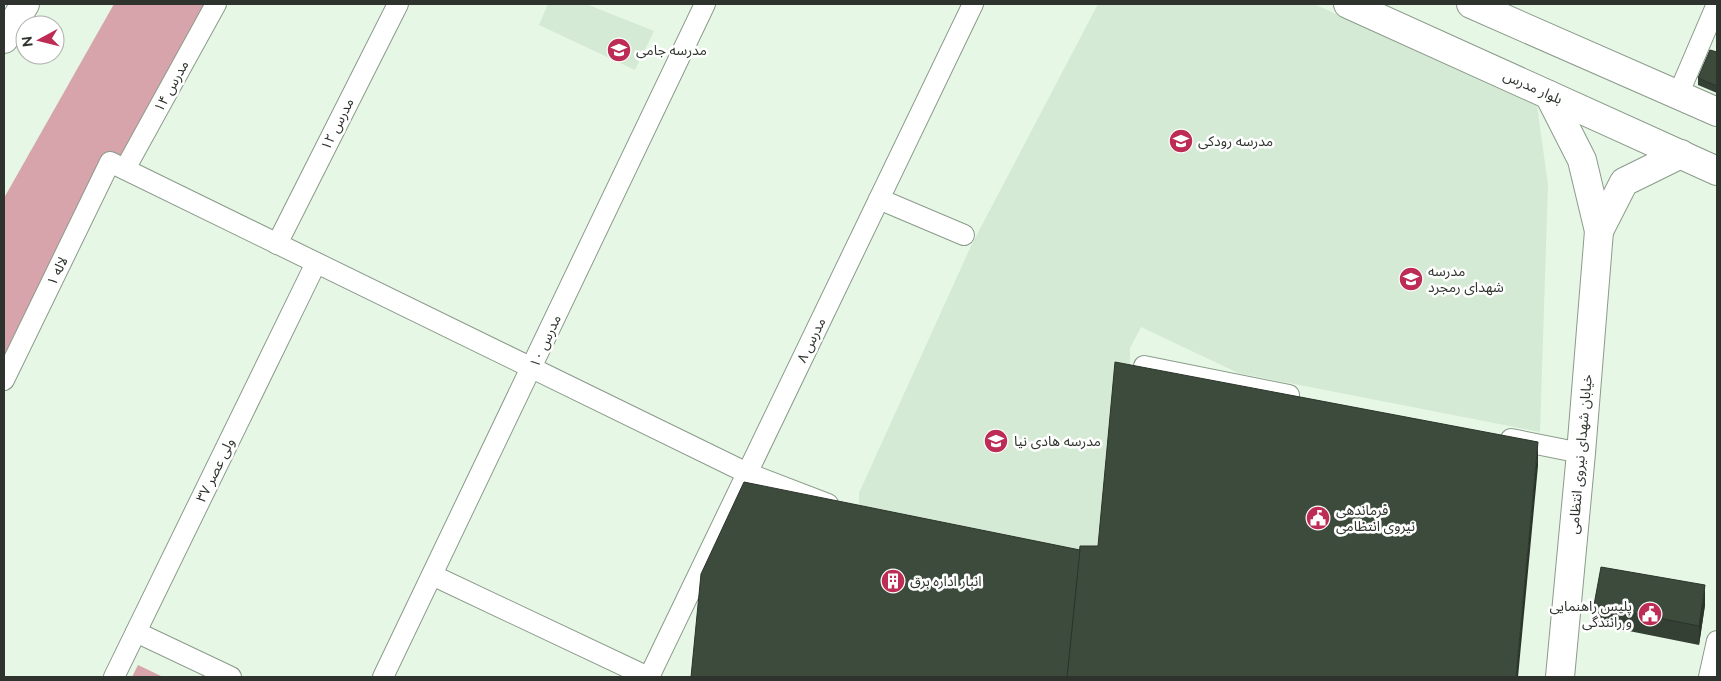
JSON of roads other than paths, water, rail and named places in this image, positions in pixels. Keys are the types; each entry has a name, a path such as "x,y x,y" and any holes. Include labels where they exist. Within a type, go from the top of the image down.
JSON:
{"main road":[{"path":"4,39 25,4"},
{"name":"بلوار مدرس","path":"1348,4 1717,171"},
{"path":"1478,5 1717,112"},
{"path":"1549,95 1582,160 1599,231"},
{"path":"1599,231 1624,182 1681,154"},
{"name":"خیابان شهدای نیروی انتظامی","path":"1560,677 1599,231"}],"street":[{"name":"مدرس ۱۴","path":"118,165 216,4"},
{"name":"مدرس ۱۲","path":"277,244 398,4"},
{"name":"مدرس ۱۰","path":"383,677 705,4"},
{"name":"مدرس ۸","path":"649,677 973,4"},
{"path":"1678,95 1717,4"},
{"path":"118,165 748,472 843,510"},
{"name":"لاله ۱","path":"4,380 118,165"},
{"path":"879,199 964,236"},
{"name":"ولی عصر ۳۷","path":"114,677 316,263"},
{"path":"1144,366 1309,399"},
{"path":"1494,436 1581,453"},
{"path":"432,575 649,677"},
{"path":"136,632 231,677"},
{"path":"1709,677 1717,641"}],"place":[{"name":"مدرسه جامی","path":"619,50"},
{"name":"مدرسه رودکی","path":"1181,141"},
{"name":"مدرسه شهدای رمجرد","path":"1411,279"},
{"name":"مدرسه هادی نیا","path":"996,441"},
{"name":"فرماندهی نیروی انتظامی","path":"1318,518"},
{"name":"انبار اداره برق","path":"893,581"},
{"name":"پلیس راهنمایی و رانندگی","path":"1650,614"}]}
